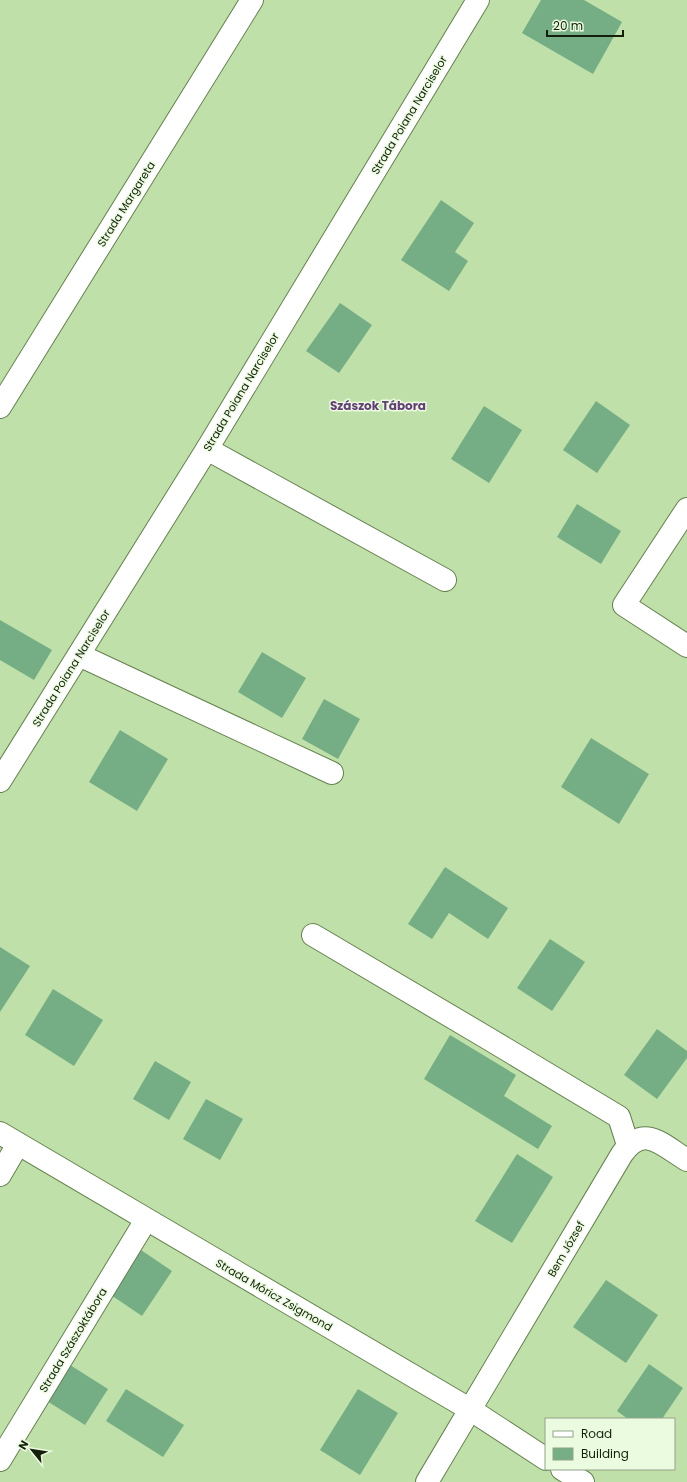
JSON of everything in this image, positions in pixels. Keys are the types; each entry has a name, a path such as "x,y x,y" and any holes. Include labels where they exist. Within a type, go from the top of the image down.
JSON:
{"street":[{"name":"Strada Margareta","path":"0,408 252,0"},
{"name":"Strada Poiana Narciselor","path":"0,781 207,449 478,0"},
{"path":"207,449 444,580"},
{"path":"687,509 624,605 687,646"},
{"path":"79,655 332,773"},
{"path":"313,935 619,1117 628,1145 639,1139 650,1138 687,1160"},
{"name":"Strada Móricz Zsigmond","path":"0,1133 471,1410 545,1457"},
{"path":"0,1175 18,1144"},
{"name":"Bem József","path":"427,1482 628,1145"},
{"name":"Strada Szászoktábora","path":"0,1460 146,1220"},
{"path":"564,1470 583,1482"}],"building":[{"path":"541,0 584,0 622,22 593,74 522,33"},
{"path":"441,200 474,223 455,252 468,261 449,291 401,260"},
{"path":"340,303 372,325 339,373 306,351"},
{"path":"596,401 630,425 597,473 563,450"},
{"path":"484,406 522,430 489,483 451,459"},
{"path":"577,504 621,531 601,564 557,537"},
{"path":"0,620 52,650 34,680 0,660"},
{"path":"262,652 306,678 282,718 238,692"},
{"path":"324,699 360,719 338,759 302,739"},
{"path":"120,730 168,759 137,811 89,782"},
{"path":"591,738 649,774 619,824 561,787"},
{"path":"445,867 508,908 488,939 449,913 432,939 408,924"},
{"path":"550,939 585,962 552,1011 517,988"},
{"path":"0,947 30,966 0,1012"},
{"path":"53,989 103,1020 74,1066 25,1035"},
{"path":"657,1029 687,1051 687,1058 657,1099 624,1075"},
{"path":"450,1035 516,1075 504,1096 552,1126 538,1149 424,1079"},
{"path":"155,1061 191,1082 169,1120 133,1099"},
{"path":"206,1099 243,1119 220,1160 183,1139"},
{"path":"517,1154 553,1177 512,1243 475,1221"},
{"path":"138,1248 172,1271 142,1316 108,1293"},
{"path":"606,1280 658,1315 626,1363 573,1327"},
{"path":"649,1364 683,1388 663,1418 627,1418 617,1411"},
{"path":"70,1365 108,1389 85,1425 47,1401"},
{"path":"126,1389 184,1425 163,1457 106,1421"},
{"path":"358,1389 398,1413 360,1475 320,1450"}],"district":[{"name":"Szászok Tábora","path":"378,406"}]}
